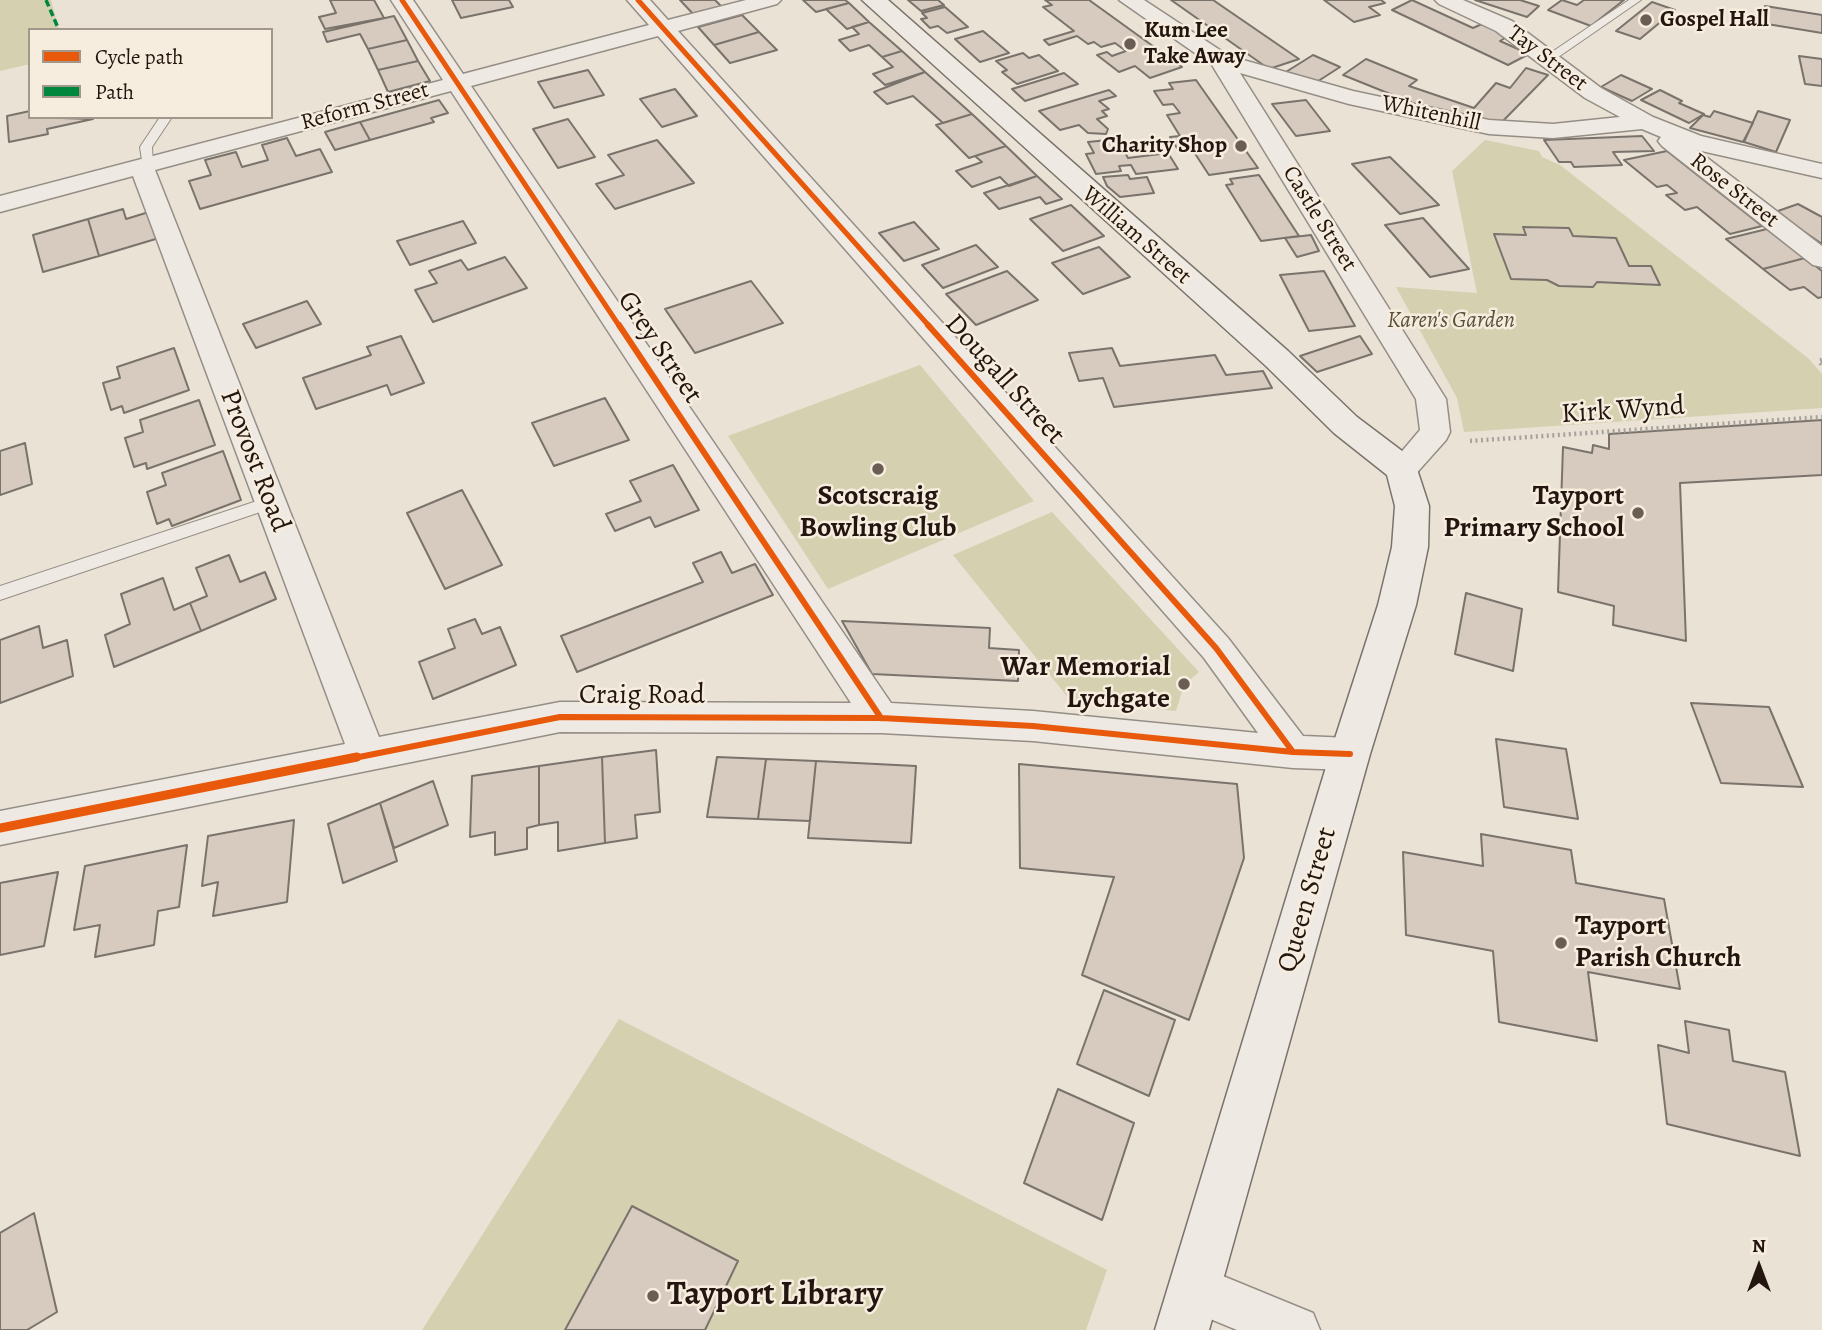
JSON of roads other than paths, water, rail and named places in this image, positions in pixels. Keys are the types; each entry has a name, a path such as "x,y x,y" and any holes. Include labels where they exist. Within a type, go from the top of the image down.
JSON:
{"main road":[{"name":"William Street","path":"874,0 1076,185 1274,355 1368,448 1414,456"},
{"name":"Queen Street","path":"1189,1310 1350,754 1397,605 1410,547 1414,456"}],"street":[{"name":"Grey Street","path":"402,0 881,718"},
{"name":"Dougall Street","path":"638,0 1216,648 1293,752"},
{"name":"Reform Street","path":"0,204 770,0"},
{"name":"Castle Street","path":"1130,0 1221,61 1431,399 1435,432 1414,456"},
{"name":"Tay Street","path":"1446,0 1504,26 1550,58 1593,93 1645,122"},
{"name":"Whitenhill","path":"1221,61 1349,97 1489,127 1553,131 1645,122"},
{"path":"1645,122 1694,142 1822,171"},
{"name":"Rose Street","path":"1645,122 1822,259"},
{"name":"Provost Road","path":"144,165 270,503 368,755"},
{"name":"Craig Road","path":"0,828 560,717 881,718 1033,726 1293,752"},
{"path":"1293,752 1350,754"},
{"path":"1189,1310 1296,1330"}],"lane":[{"path":"1550,58 1636,0"},
{"path":"144,165 146,147 165,119"},
{"path":"0,593 270,503"}],"place":[{"name":"Gospel Hall","path":"1646,20"},
{"name":"Kum Lee Take Away","path":"1130,44"},
{"name":"Charity Shop","path":"1241,146"},
{"name":"Scotscraig Bowling Club","path":"878,469"},
{"name":"Tayport Primary School","path":"1638,513"},
{"name":"War Memorial Lychgate","path":"1184,684"},
{"name":"Tayport Parish Church","path":"1561,943"},
{"name":"Tayport Library","path":"653,1296"}],"park label":[{"name":"Karen's Garden","path":"1451,321"}]}
